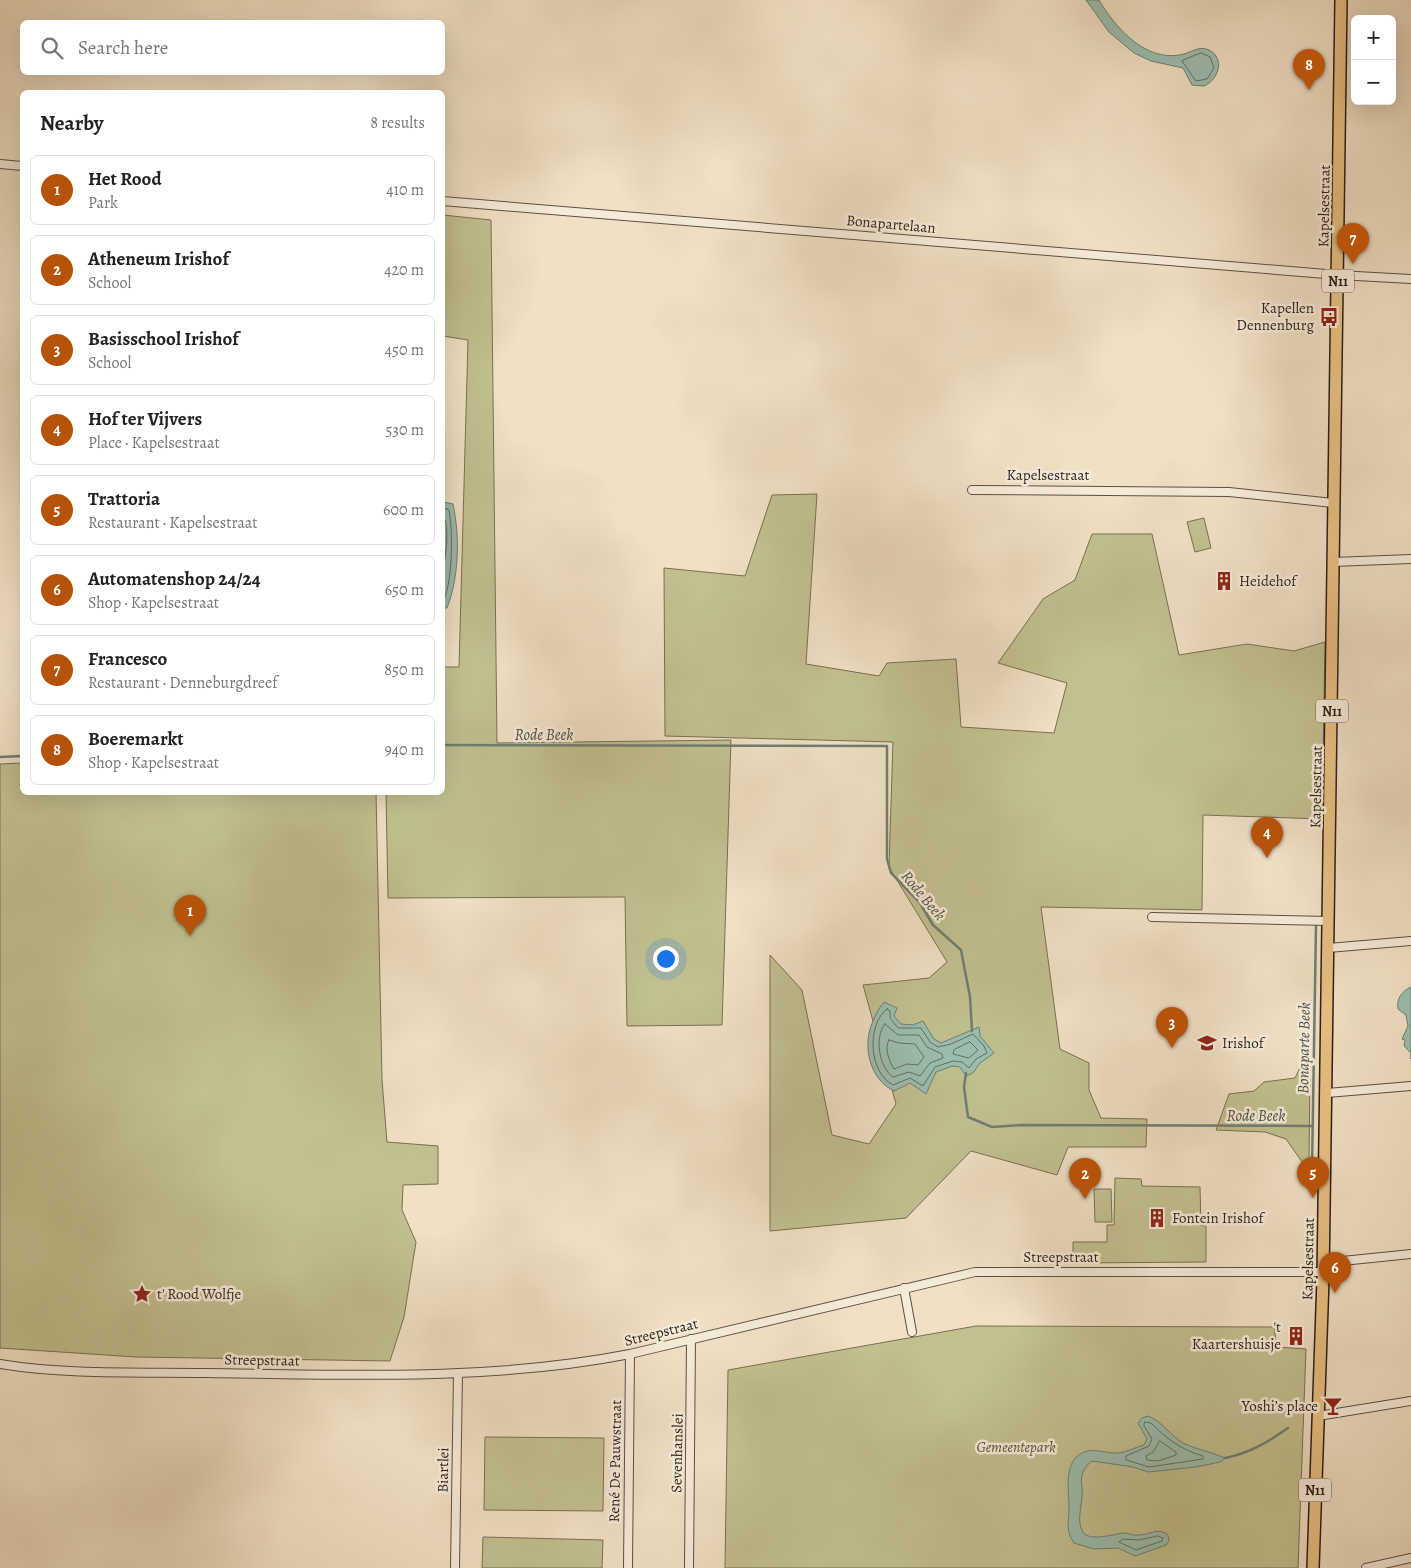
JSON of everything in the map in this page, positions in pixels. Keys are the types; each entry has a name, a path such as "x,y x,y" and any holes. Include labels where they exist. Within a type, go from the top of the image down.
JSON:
{"main road":[{"name":"Kapelsestraat","path":"1318,1416 1323,1268 1329,921 1341,0"},
{"name":"N11","path":"1313,1568 1318,1416"}],"street":[{"path":"0,164 20,166"},
{"name":"Bonapartelaan","path":"445,201 1338,275 1411,279"},
{"name":"Kapelsestraat","path":"972,490 1229,492 1333,503"},
{"path":"1333,562 1411,559"},
{"path":"1152,917 1329,921"},
{"path":"1328,948 1411,941"},
{"path":"1326,1093 1411,1086"},
{"name":"Streepstraat","path":"0,1364 24,1368 160,1372 458,1373 586,1363 983,1271 1323,1268 1411,1254"},
{"path":"904,1288 912,1332"},
{"name":"Sevenhanslei","path":"689,1568 691,1339"},
{"name":"René De Pauwstraat","path":"628,1568 630,1354"},
{"name":"Biartlei","path":"455,1568 458,1373"},
{"path":"1318,1416 1411,1401"},
{"path":"1366,1568 1411,1558"}],"green space":[{"path":"445,215 491,220 497,743 731,740 722,1025 627,1026 625,897 388,898 386,795 445,795 445,667 459,667 468,340 445,336"},
{"path":"817,494 806,664 879,676 887,663 956,659 961,727 1054,733 1067,683 998,663 1043,599 1075,580 1092,534 1152,534 1179,655 1247,644 1294,651 1325,642 1322,819 1203,815 1202,910 1041,907 1060,1049 1089,1063 1089,1090 1101,1118 1147,1119 1146,1147 1068,1147 1057,1175 971,1151 906,1218 770,1231 770,955 802,990 832,1135 869,1144 896,1104 863,985 929,978 947,962 889,867 893,742 665,736 664,568 745,576 772,495"},
{"path":"1204,518 1211,548 1195,552 1187,522"},
{"path":"20,763 20,795 376,795 382,1080 387,1142 438,1146 438,1184 403,1185 402,1210 416,1242 404,1317 390,1361 136,1357 0,1348 0,764"},
{"path":"1310,1065 1309,1166 1305,1166 1286,1139 1265,1132 1216,1130 1229,1094 1254,1091 1264,1082 1295,1078 1301,1066"},
{"path":"1115,1178 1141,1179 1142,1186 1200,1187 1201,1225 1206,1226 1206,1262 1076,1263 1073,1255 1073,1242 1107,1242 1107,1225 1114,1225"},
{"path":"1094,1189 1111,1189 1112,1222 1095,1222"},
{"name":"Gemeentepark","path":"976,1326 1274,1327 1277,1347 1306,1349 1298,1568 725,1568 728,1370"},
{"path":"485,1437 604,1438 603,1511 484,1510"},
{"path":"483,1537 603,1540 602,1568 482,1568"}],"water":[{"path":"1086,0 1099,0 1122,31 1132,40 1154,53 1180,55 1202,48 1209,50 1214,54 1219,64 1216,74 1204,86 1192,85 1183,68 1151,61 1134,53 1109,32"},
{"path":"445,502 453,504 457,530 456,570 447,608 445,608"},
{"path":"1411,987 1411,1053 1404,1046 1405,1040 1402,1039 1408,1026 1406,1015 1398,1009 1398,1002 1400,996"},
{"path":"884,1002 897,1008 894,1016 901,1024 913,1025 923,1021 934,1039 941,1043 979,1027 980,1036 994,1053 980,1063 973,1073 966,1076 960,1067 952,1066 936,1072 926,1094 910,1083 894,1091 878,1078 873,1070 868,1050 870,1029 877,1012"},
{"path":"1148,1416 1158,1421 1185,1444 1225,1458 1220,1462 1196,1467 1148,1472 1133,1467 1092,1461 1084,1469 1081,1479 1080,1522 1083,1532 1091,1537 1096,1537 1123,1533 1143,1535 1161,1532 1168,1535 1169,1541 1166,1545 1135,1556 1118,1548 1094,1549 1074,1543 1068,1528 1068,1480 1071,1465 1080,1454 1088,1451 1119,1453 1144,1445 1147,1439 1138,1423 1142,1418"}],"waterway":[{"name":"Rode Beek","path":"445,745 887,746 887,859 891,873 920,903 933,925 961,950 970,997 972,1031"},
{"name":"Rode Beek","path":"0,757 20,756"},
{"name":"Bonaparte Beek","path":"1312,1169 1316,926"},
{"name":"Rode Beek","path":"966,1073 964,1087 968,1117 992,1127 1020,1125 1312,1126"},
{"path":"1225,1458 1258,1446 1288,1428"}],"place":[{"name":"Boeremarkt","path":"1309,90"},
{"name":"Francesco","path":"1353,264"},
{"name":"Kapellen Dennenburg","path":"1329,317"},
{"name":"Heidehof","path":"1224,581"},
{"name":"Hof ter Vijvers","path":"1267,858"},
{"name":"Het Rood","path":"190,936"},
{"name":"Irishof","path":"1207,1043"},
{"name":"Basisschool Irishof","path":"1172,1048"},
{"name":"Trattoria","path":"1313,1198"},
{"name":"Atheneum Irishof","path":"1085,1199"},
{"name":"Fontein Irishof","path":"1157,1218"},
{"name":"Automatenshop 24/24","path":"1335,1293"},
{"name":"t' Rood Wolfje","path":"142,1294"},
{"name":"'t Kaartershuisje","path":"1296,1336"},
{"name":"Yoshi’s place","path":"1333,1406"}]}
